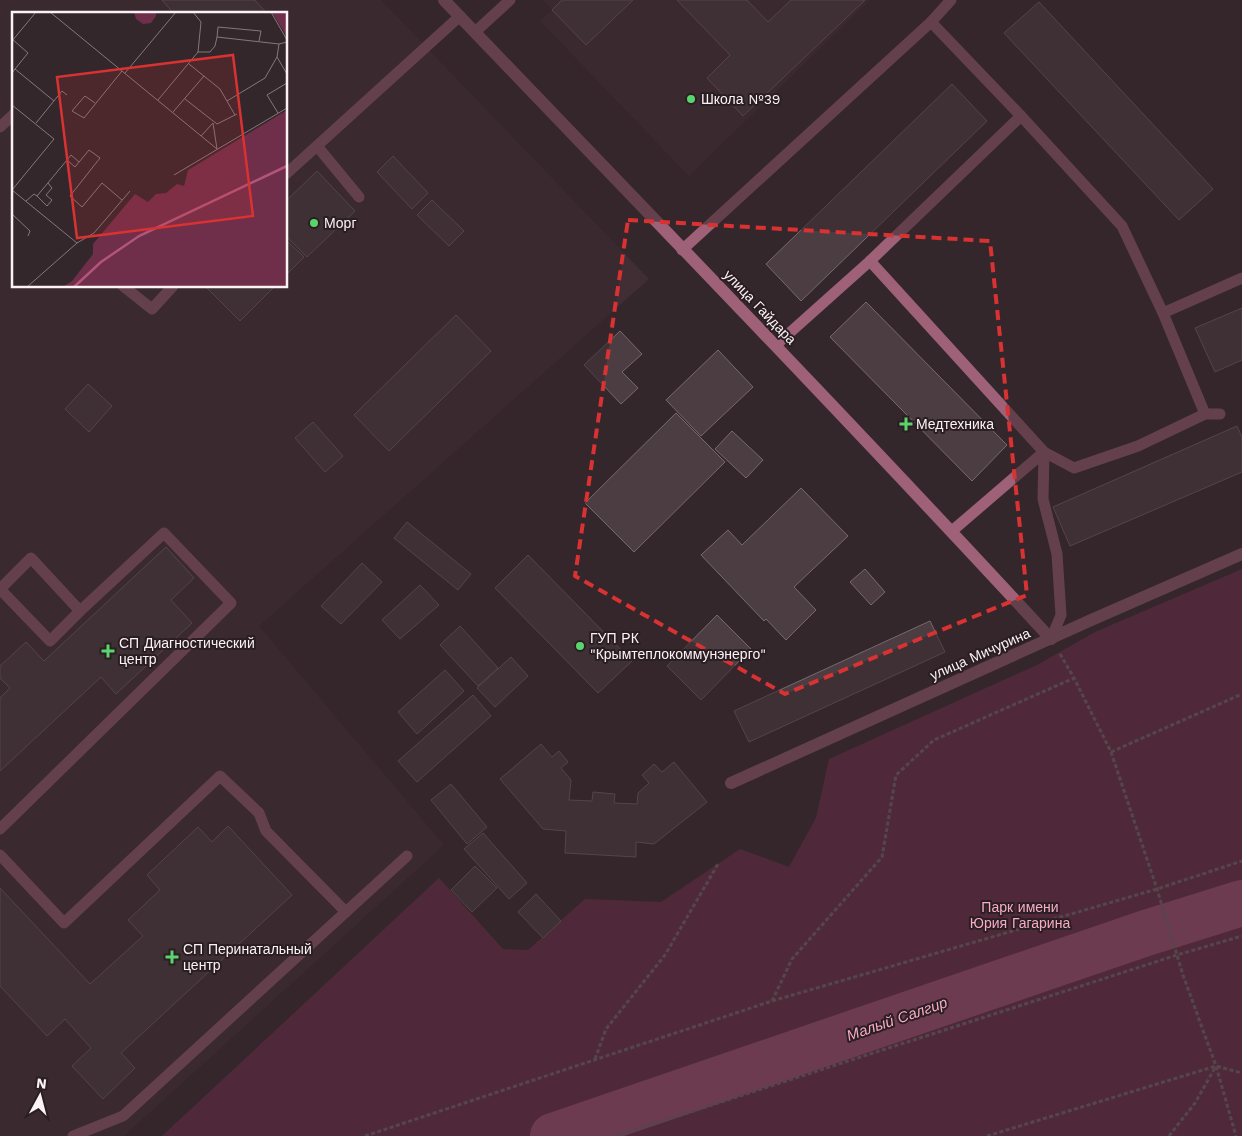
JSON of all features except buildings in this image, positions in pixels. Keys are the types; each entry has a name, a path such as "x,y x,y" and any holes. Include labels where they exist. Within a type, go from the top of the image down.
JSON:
{"street":[{"name":"улица Гайдара","path":"444,0 682,250 776,345 1051,639"},
{"name":"улица Мичурина","path":"731,783 1242,554"}],"lane":[{"path":"475,32 510,0"},
{"path":"682,250 931,22 951,0"},
{"path":"288,172 460,16"},
{"path":"931,22 1122,226 1163,313 1205,414"},
{"path":"0,127 12,116"},
{"path":"776,345 870,261 1021,116"},
{"path":"316,146 359,197"},
{"path":"870,261 1044,452 1074,468 1138,446 1205,414 1220,414"},
{"path":"1163,313 1242,278"},
{"path":"125,288 152,309 171,288"},
{"path":"952,531 1044,452"},
{"path":"1044,452 1043,499 1057,554 1061,615 1051,639"},
{"path":"0,829 231,603 164,533 50,641 0,589 31,558 80,611"},
{"path":"0,855 64,923 220,776 258,813 266,831 346,912"},
{"path":"73,1136 122,1116 408,856"}],"path":[{"path":"1051,639 1074,678 1110,752 1157,889 1177,956 1216,1066 1236,1136"},
{"path":"772,1002 792,959 882,857 896,775 934,740 1074,678"},
{"path":"1110,752 1242,694"},
{"path":"365,1136 772,1002 1157,889 1242,861"},
{"path":"595,1060 606,1029 665,955 718,864"},
{"path":"616,1136 1242,936"},
{"path":"1169,1136 1195,1103 1216,1066"},
{"path":"987,1136 1216,1066 1242,1072"}],"highlighted area":[{"path":"628,220 990,241 1027,595 785,694 575,576"}],"shaded area":[{"path":"0,0 381,0 649,279 259,626 444,845 124,1136 0,1136"},
{"name":"Школа №39","path":"542,0 870,0 689,176 540,21 552,10"}],"green space":[{"name":"Парк имени Юрия Гагарина","path":"1242,569 1242,1136 162,1136 439,878 503,949 528,950 585,899 661,902 740,849 789,867 816,818 829,759 1037,665 1095,632"}],"waterway":[{"name":"Малый Салгир","path":"553,1136 1146,933 1242,903"}],"place":[{"name":"Школа №39","path":"691,99"},
{"name":"Морг","path":"314,223"},
{"name":"Медтехника","path":"906,424"},
{"name":"ГУП РК \"Крымтеплокоммунэнерго\"","path":"580,646"},
{"name":"СП Диагностический центр","path":"108,651"},
{"name":"СП Перинатальный центр","path":"172,957"}]}
